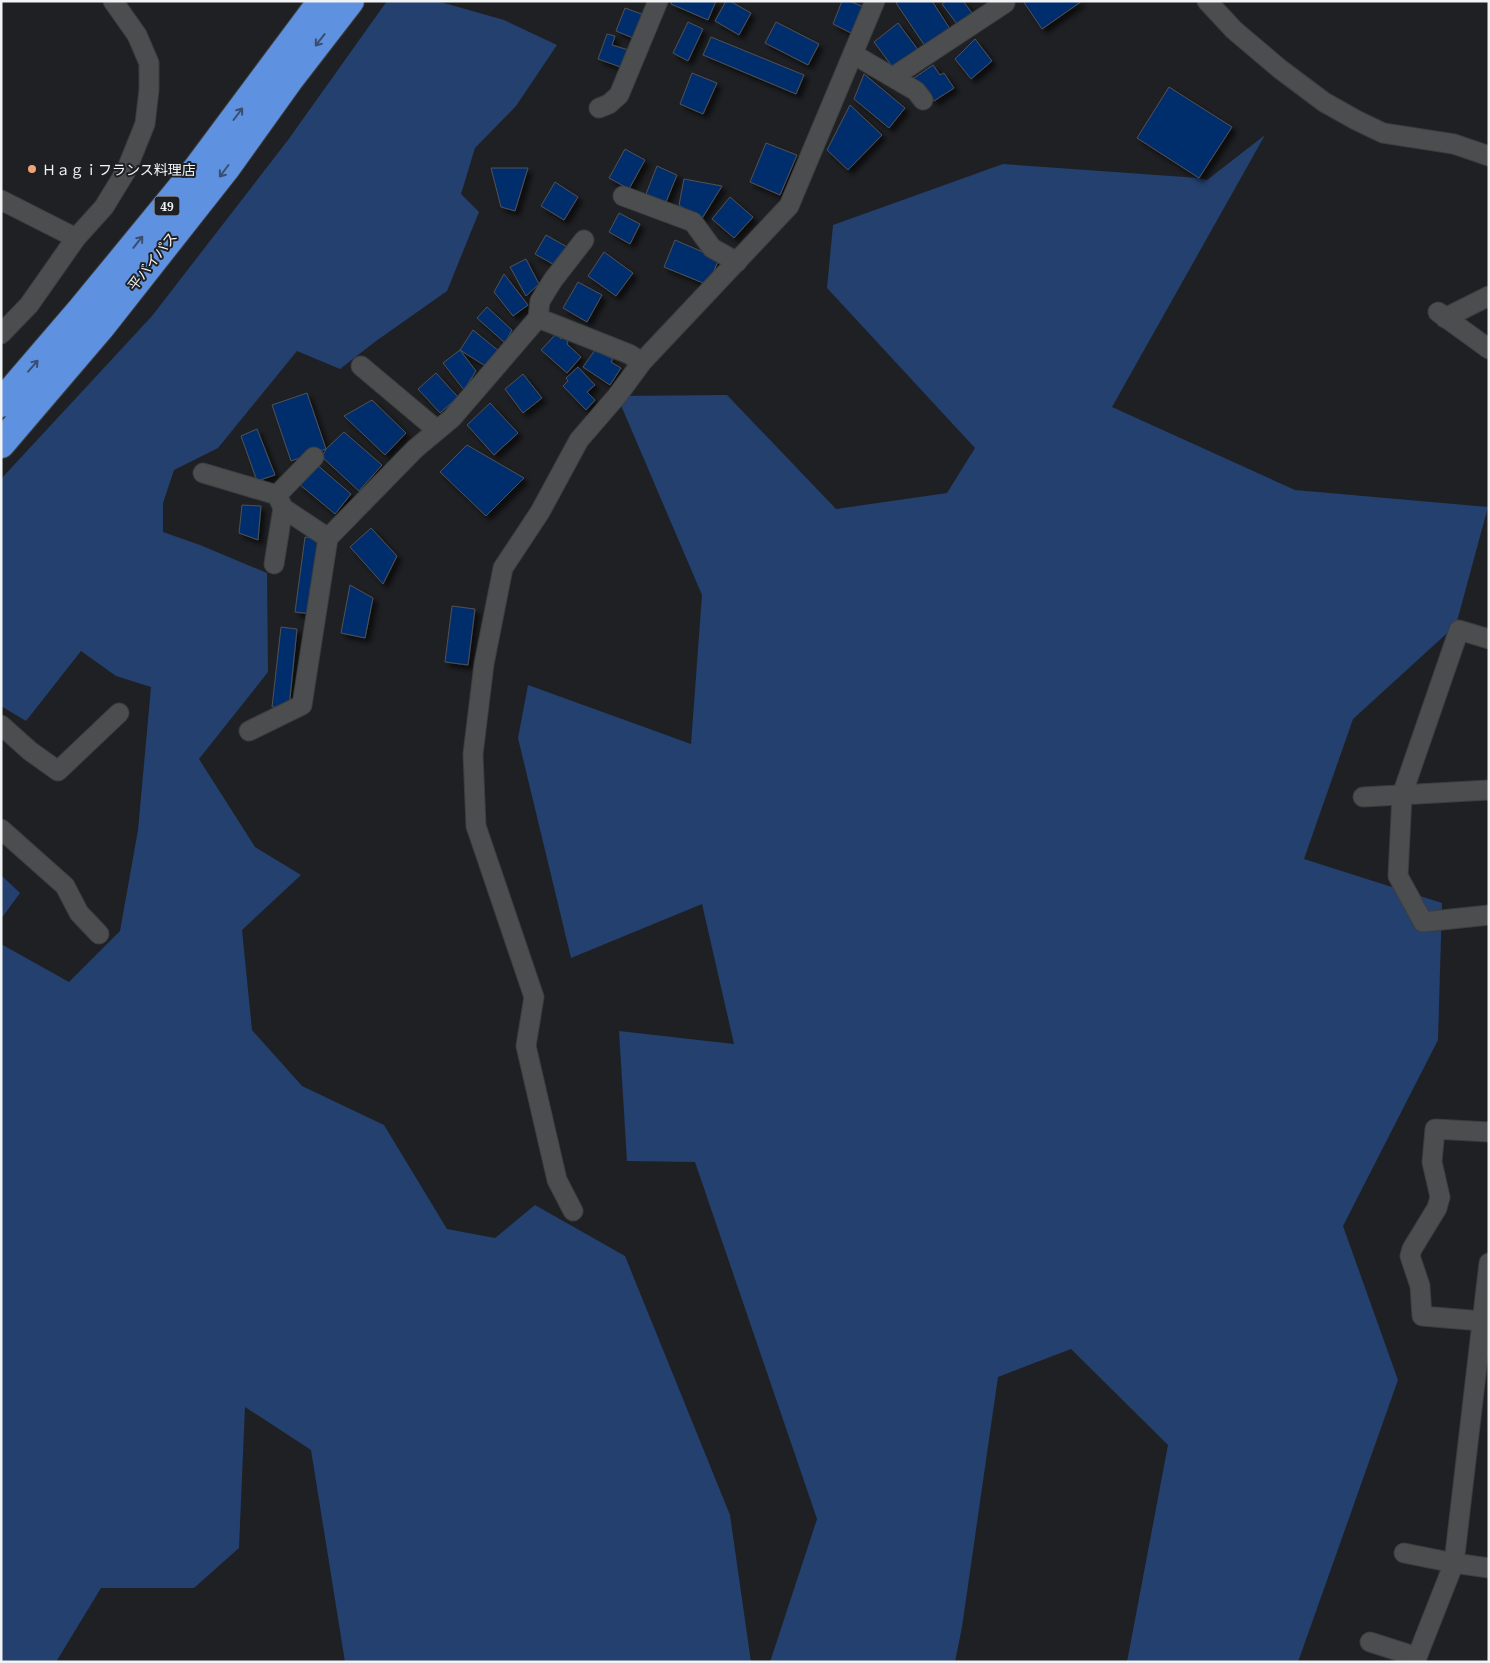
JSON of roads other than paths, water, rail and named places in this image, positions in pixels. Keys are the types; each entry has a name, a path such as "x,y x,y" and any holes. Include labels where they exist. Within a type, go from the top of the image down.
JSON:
{"highway":[{"name":"平バイパス","path":"1,403 81,310 196,170 322,1"},
{"name":"平バイパス","path":"1,444 100,328 226,168 289,80 350,1"}],"street":[{"path":"1,334 29,305 76,238 104,207 126,171 145,124 149,90 149,63 137,35 113,1"},
{"path":"599,108 609,104 619,95 658,1"},
{"path":"573,1212 557,1180 526,1046 534,997 476,826 473,754 484,664 503,568 540,512 580,440 617,396 642,362 789,206 874,1"},
{"path":"893,77 1005,3 1004,1"},
{"path":"1207,1 1234,30 1280,69 1324,102 1356,120 1383,133 1454,144 1489,156"},
{"path":"853,54 916,91 923,100"},
{"path":"623,196 693,222 712,248 738,262"},
{"path":"1,200 76,238"},
{"path":"249,731 302,705 328,538 416,449 452,418 538,318 540,301 553,280 584,240"},
{"path":"1489,296 1441,315 1489,349"},
{"path":"538,318 629,354 642,362"},
{"path":"361,366 437,430"},
{"path":"274,564 280,501 314,457"},
{"path":"203,473 280,501 328,538"},
{"path":"1489,639 1459,630 1402,794 1398,876 1423,922 1489,915"},
{"path":"1,725 30,751 58,771 119,713"},
{"path":"1363,797 1489,790"},
{"path":"1,829 65,886 79,914 99,934"},
{"path":"1482,1321 1422,1316 1420,1286 1410,1256 1412,1249 1437,1208 1440,1197 1432,1162 1435,1129 1489,1132"},
{"path":"1370,1642 1416,1660 1454,1563 1482,1377 1482,1321 1489,1263"},
{"path":"1404,1553 1489,1568"}],"place":[{"name":"Ｈａｇｉフランス料理店","path":"32,169"}]}
